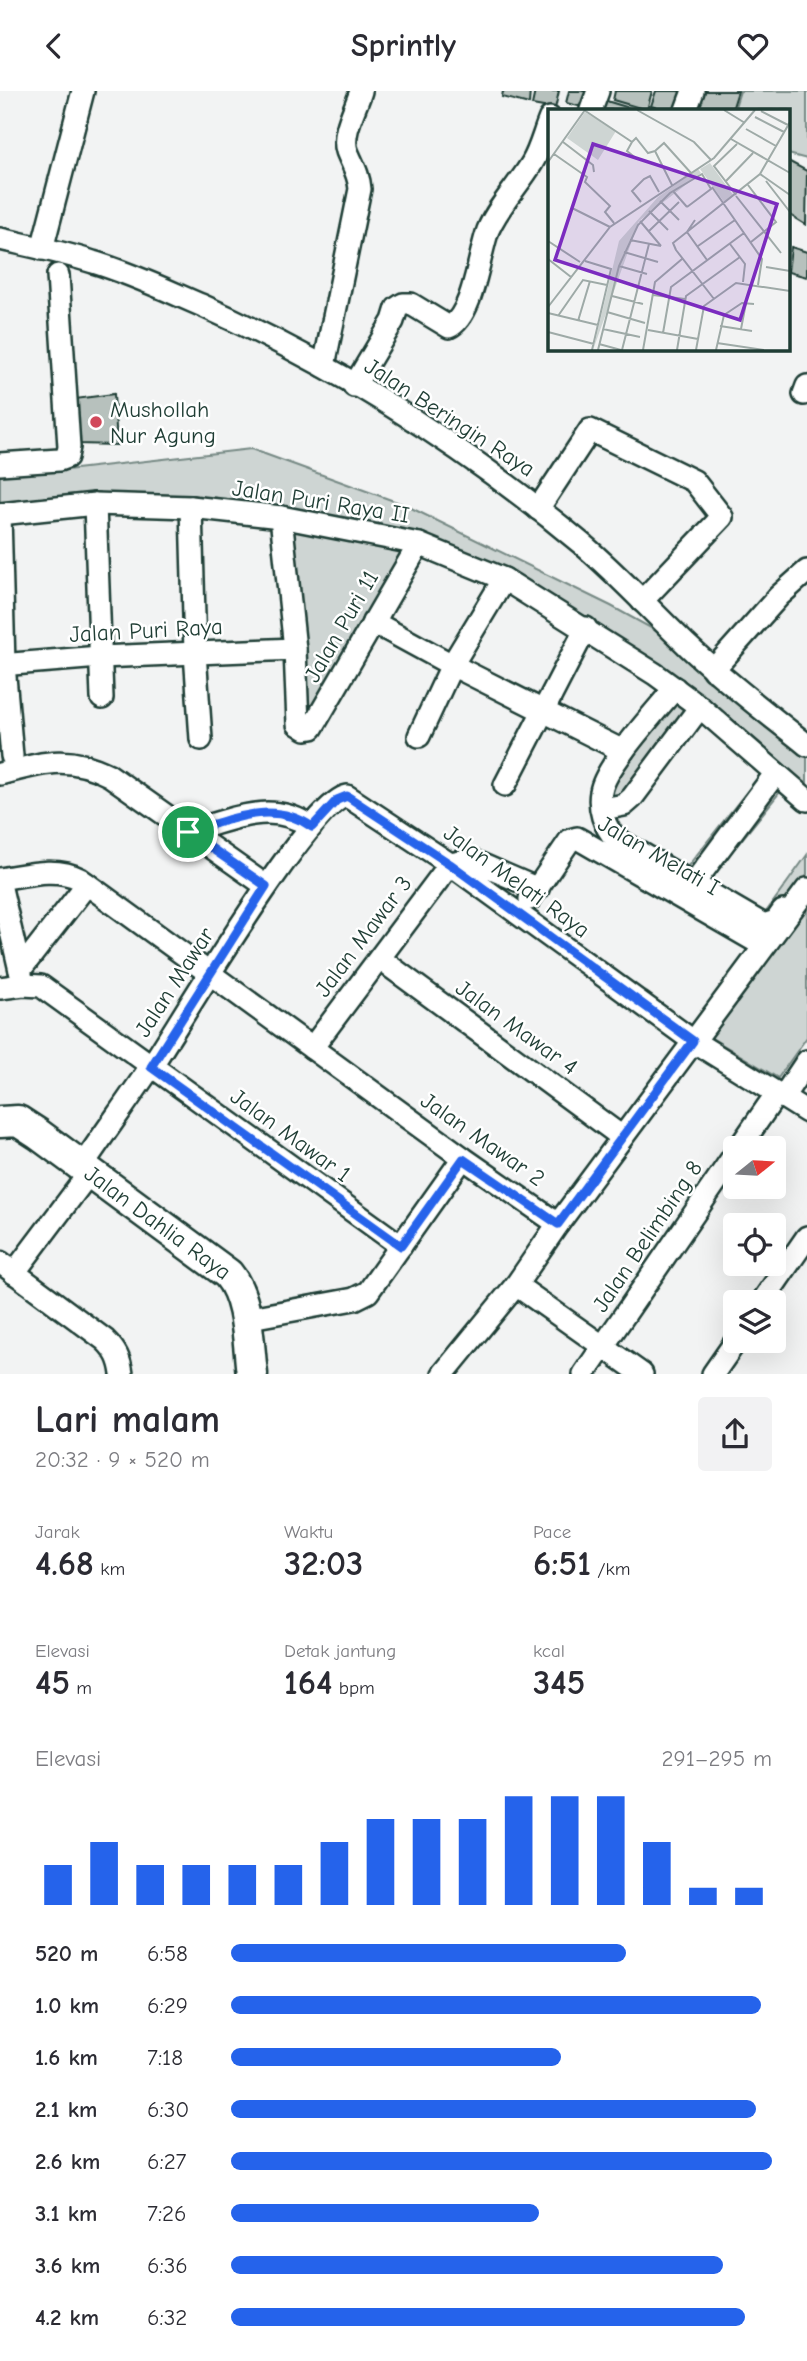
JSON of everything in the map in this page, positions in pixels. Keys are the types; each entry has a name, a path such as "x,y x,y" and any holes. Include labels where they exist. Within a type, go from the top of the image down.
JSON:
{"street":[{"path":"42,249 83,91"},
{"path":"324,366 360,188 359,177 346,149 345,139 361,91"},
{"path":"591,109 598,91"},
{"path":"686,109 694,91"},
{"path":"354,386 393,321 397,308 403,304 411,304 449,327 456,324 469,297 489,228 532,162 548,123"},
{"name":"Jalan Beringin Raya","path":"0,239 94,262 162,288 245,325 324,366 386,403 452,445 584,546 713,670 807,745"},
{"path":"0,464 59,460 66,457 69,447 58,275"},
{"path":"538,509 590,429 694,481 722,517 642,601"},
{"path":"95,504 102,698"},
{"name":"Jalan Puri Raya II","path":"0,514 95,504 191,507 281,517 419,544 504,579 586,628 700,707 807,800"},
{"path":"191,507 195,653 201,739"},
{"path":"0,514 2,665 12,756"},
{"path":"281,517 295,649"},
{"name":"Jalan Puri 11","path":"295,649 299,724 306,729 312,728 419,544"},
{"path":"713,670 779,596 807,571"},
{"path":"419,736 452,665 504,579"},
{"path":"373,622 623,751"},
{"path":"505,785 586,628"},
{"name":"Jalan Puri Raya","path":"2,665 100,657 295,649"},
{"path":"674,688 623,751 601,792 603,822 615,838 764,925 776,921 807,880"},
{"path":"603,809 624,805 632,798 700,707"},
{"path":"0,774 68,760 88,765 108,775 266,886"},
{"path":"694,883 775,774"},
{"name":"Jalan Melati Raya","path":"312,827 337,800 347,796 450,864 693,1041 807,1112"},
{"path":"188,832 255,813 280,813 299,818 312,827"},
{"name":"Jalan Mawar","path":"7,1268 86,1169 266,886 312,827"},
{"name":"Jalan Melati I","path":"520,915 570,840 577,838 764,946"},
{"path":"450,864 471,860 538,889"},
{"name":"Jalan Mawar 3","path":"312,1048 450,864"},
{"name":"Jalan Mawar 2","path":"0,879 52,871 71,874 463,1159 558,1224"},
{"path":"0,884 21,977"},
{"path":"0,988 21,977 87,884"},
{"path":"443,1374 516,1285 622,1137 807,890"},
{"name":"Jalan Mawar 4","path":"380,959 622,1137"},
{"name":"Jalan Mawar 1","path":"21,977 41,986 401,1246"},
{"path":"748,1136 807,1061"},
{"name":"Jalan Dahlia Raya","path":"0,1122 18,1121 229,1273 236,1283 245,1319 252,1374"},
{"path":"245,1319 362,1296 368,1292 463,1159"},
{"name":"Jalan Belimbing 8","path":"584,1374 723,1171"},
{"path":"770,1290 807,1237"},
{"path":"7,1268 105,1340 115,1350 122,1374"},
{"path":"516,1285 642,1374"},
{"path":"713,1374 728,1353"}],"shaded area":[{"path":"740,91 807,91 807,159 790,155 790,109 734,109"},
{"path":"251,449 405,505 611,606 671,639 807,754 807,794 527,583 282,511 0,504 0,473 67,470"},
{"path":"287,523 411,545 310,724 302,722"},
{"path":"675,691 697,707 624,803 604,808 609,779"},
{"path":"764,770 784,787 706,884 684,871"},
{"path":"807,855 807,875 772,922 761,919"},
{"path":"807,906 807,1037 778,1078 710,1037"}],"building":[{"path":"503,91 530,91 529,104 502,97"},
{"path":"535,91 559,91 555,109 532,105"},
{"path":"569,91 592,91 587,108 566,103"},
{"path":"615,91 652,91 647,109 613,100"},
{"path":"656,91 689,91 684,109 661,109 651,106"},
{"path":"702,91 738,91 732,109 696,109"},
{"path":"600,99 633,109 598,109"},
{"path":"790,162 807,171 806,225 790,215"},
{"path":"791,247 807,252 807,277 790,273"},
{"name":"Mushollah Nur Agung","path":"114,394 117,445 77,444 75,399"}],"place":[{"name":"Mushollah Nur Agung","path":"96,422"}],"route":[{"path":"352,797 450,864 693,1041 558,1224 463,1159 401,1246 151,1067 266,886 188,832 255,813 280,813 299,818 312,827 337,800 352,797"}]}
